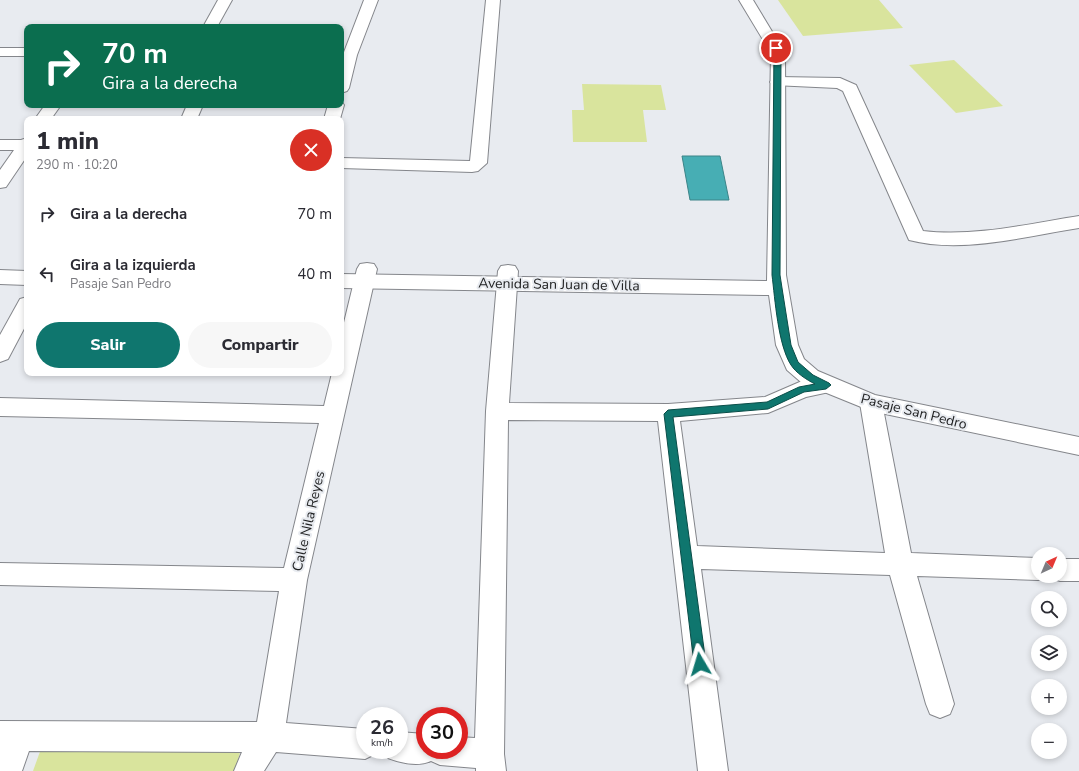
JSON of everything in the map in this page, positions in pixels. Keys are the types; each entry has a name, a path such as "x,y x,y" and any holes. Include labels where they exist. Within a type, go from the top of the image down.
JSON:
{"street":[{"path":"212,24 225,0"},
{"path":"344,68 346,55 371,0"},
{"path":"344,163 472,167 478,163 493,0"},
{"name":"Pasaje San Pedro","path":"746,0 778,53 777,281 787,345 795,364 810,377 871,403 1079,446"},
{"path":"0,52 24,52"},
{"path":"778,82 840,82 850,88 916,236 932,239 985,236 1079,222"},
{"path":"0,145 24,144"},
{"path":"0,183 24,147"},
{"path":"0,266 24,266"},
{"name":"Avenida San Juan de Villa","path":"344,270 357,277 508,277 777,281"},
{"path":"0,277 24,278"},
{"name":"Calle Nila Reyes","path":"344,352 357,277"},
{"path":"468,757 490,762 497,411 508,277"},
{"path":"0,354 24,310"},
{"name":"Calle Nila Reyes","path":"249,771 250,766 268,737 294,580 333,415 340,376"},
{"path":"497,411 668,414 768,405 802,389 826,385"},
{"path":"871,403 900,564 940,704"},
{"path":"0,407 333,415"},
{"path":"668,414 713,771"},
{"path":"687,557 1031,569"},
{"path":"1067,570 1079,570"},
{"path":"0,574 294,580"},
{"path":"7,771 10,736 268,737 356,743"}],"green space":[{"path":"778,0 879,0 903,28 803,36"},
{"path":"954,60 1003,106 956,113 909,65"},
{"path":"582,84 661,85 666,110 643,110 647,142 573,142 572,110 584,110"},
{"path":"42,746 241,749 235,771 33,771"}],"water":[{"path":"682,156 720,156 729,200 690,200"}],"route":[{"path":"700,664 668,414 768,405 802,389 826,385 810,377 795,364 787,345 776,275 778,53 776,48"}]}
